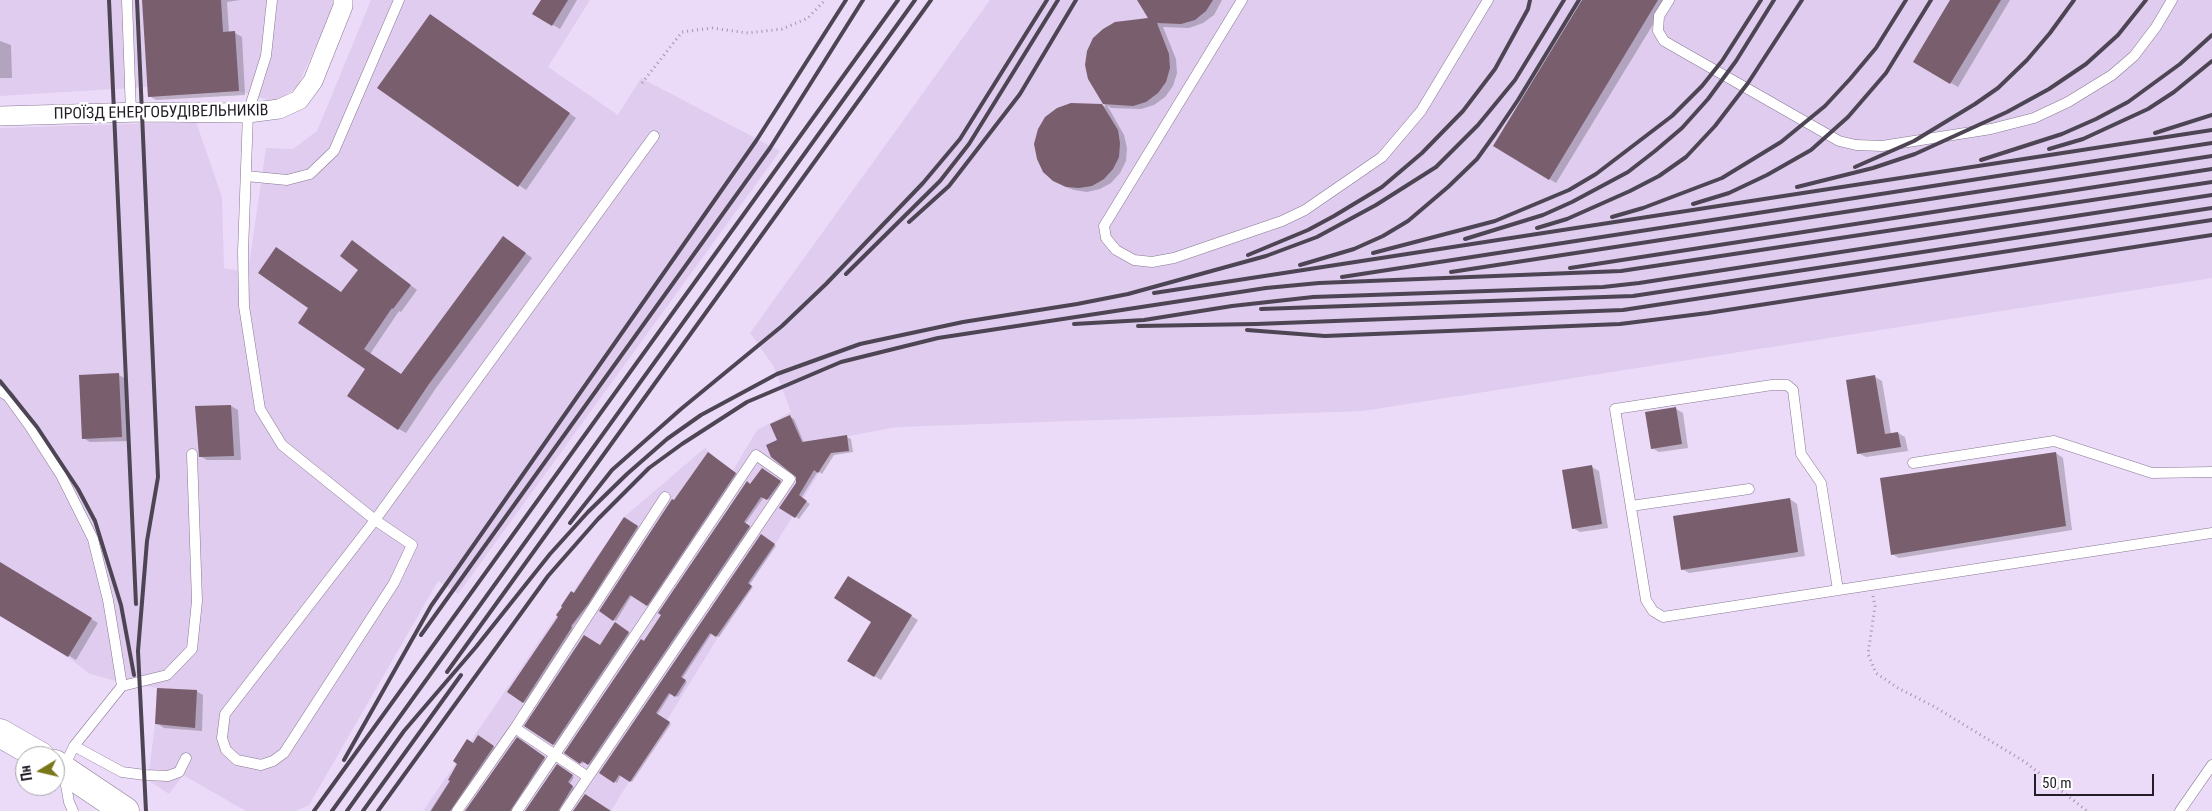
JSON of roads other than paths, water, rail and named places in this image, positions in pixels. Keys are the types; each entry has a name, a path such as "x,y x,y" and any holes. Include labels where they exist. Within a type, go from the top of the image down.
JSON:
{"main road":[{"path":"0,733 29,746"},
{"path":"65,764 125,811"}],"street":[{"name":"ПРОЇЗД ЕНЕРГОБУДІВЕЛЬНИКІВ","path":"0,116 248,113 279,109 299,100 312,81 343,6 343,0"}],"lane":[{"path":"127,0 131,113"},
{"path":"272,0 266,56 248,113 246,176 244,306 260,409 282,445 375,520 412,545 394,583 284,753 273,761 261,765 236,760 226,750 222,738 225,714 375,520 654,136"},
{"path":"246,176 287,180 310,174 334,151 399,0"},
{"path":"1242,0 1104,226 1106,238 1116,250 1134,260 1152,262 1174,258 1282,221 1305,210 1382,157 1421,111 1488,0"},
{"path":"1669,0 1658,16 1658,31 1664,41 1839,140 1856,146 1882,146 1991,129 2034,118 2068,102 2112,75 2134,56 2156,27 2172,0"},
{"path":"1838,590 1822,483 1802,454 1793,390 1787,385 1772,385 1615,409 1646,600 1653,611 1663,617 2212,533"},
{"path":"0,391 8,396 50,458 93,539 108,600 122,686"},
{"path":"1913,463 2054,441 2152,473 2212,472"},
{"path":"65,751 122,686 167,675 192,649 197,601 192,454"},
{"path":"517,811 756,456 790,479 565,811"},
{"path":"1631,506 1749,489"},
{"path":"458,811 515,728 665,497"},
{"path":"515,728 588,777"},
{"path":"65,760 122,772 168,776 179,772 186,758"},
{"path":"2180,811 2212,765"},
{"path":"65,784 73,811"}],"railway":[{"path":"109,0 136,604"},
{"path":"137,0 158,477 147,541 138,651 146,811"},
{"path":"344,760 431,606 756,141 846,0"},
{"path":"421,635 770,148 863,0"},
{"path":"314,811 898,0"},
{"path":"332,811 915,0"},
{"path":"447,672 931,0"},
{"path":"570,523 612,470 681,409 782,326 826,284 923,183 960,139 1047,0"},
{"path":"846,274 940,181 969,144 1058,0"},
{"path":"909,222 949,186 1020,94 1076,0"},
{"path":"1248,255 1308,230 1334,216 1382,187 1422,153 1463,111 1495,69 1528,9 1530,0"},
{"path":"347,811 404,731 476,647 550,554 588,512 627,474 667,439 701,415 777,374 860,344 963,322 1128,294 1266,256 1317,237 1376,205 1436,167 1478,125 1515,80 1564,0"},
{"path":"1300,265 1354,249 1383,236 1408,221 1448,187 1477,159 1495,134 1579,0"},
{"path":"1373,253 1495,221 1569,190 1596,174 1672,116 1702,86 1722,61 1761,0"},
{"path":"1465,239 1543,215 1628,172 1682,128 1708,99 1736,61 1774,0"},
{"path":"1537,228 1567,219 1630,191 1659,176 1686,157 1715,126 1748,83 1802,0"},
{"path":"1612,217 1643,208 1722,178 1781,142 1825,106 1850,79 1876,48 1906,0"},
{"path":"1693,204 1729,193 1767,175 1811,150 1848,117 1886,73 1931,0"},
{"path":"1855,167 1914,141 1998,88 2027,60 2074,0"},
{"path":"1797,187 1873,168 1915,154 2007,112 2049,89 2086,64 2118,35 2146,0"},
{"path":"1981,160 2062,134 2128,102 2180,64 2212,35"},
{"path":"2049,149 2083,139 2148,109 2174,92 2212,61"},
{"path":"2155,133 2212,115"},
{"path":"1154,293 2212,130"},
{"path":"1342,277 2212,143"},
{"path":"1451,272 2212,156"},
{"path":"1570,268 2212,169"},
{"path":"378,811 548,576 598,519 649,468 747,402 841,362 938,338 1266,288 1319,283 1621,271 2212,182"},
{"path":"1074,324 1144,320 1232,306 1313,297 1603,287 1639,283 2212,195"},
{"path":"1261,309 1633,296 2212,208"},
{"path":"1138,326 1256,324 1623,310 2212,220"},
{"path":"1247,330 1325,336 1620,324 1708,313 2212,235"},
{"path":"0,381 37,427 78,489 95,521 121,605 134,675"},
{"path":"363,811 461,675"}]}
